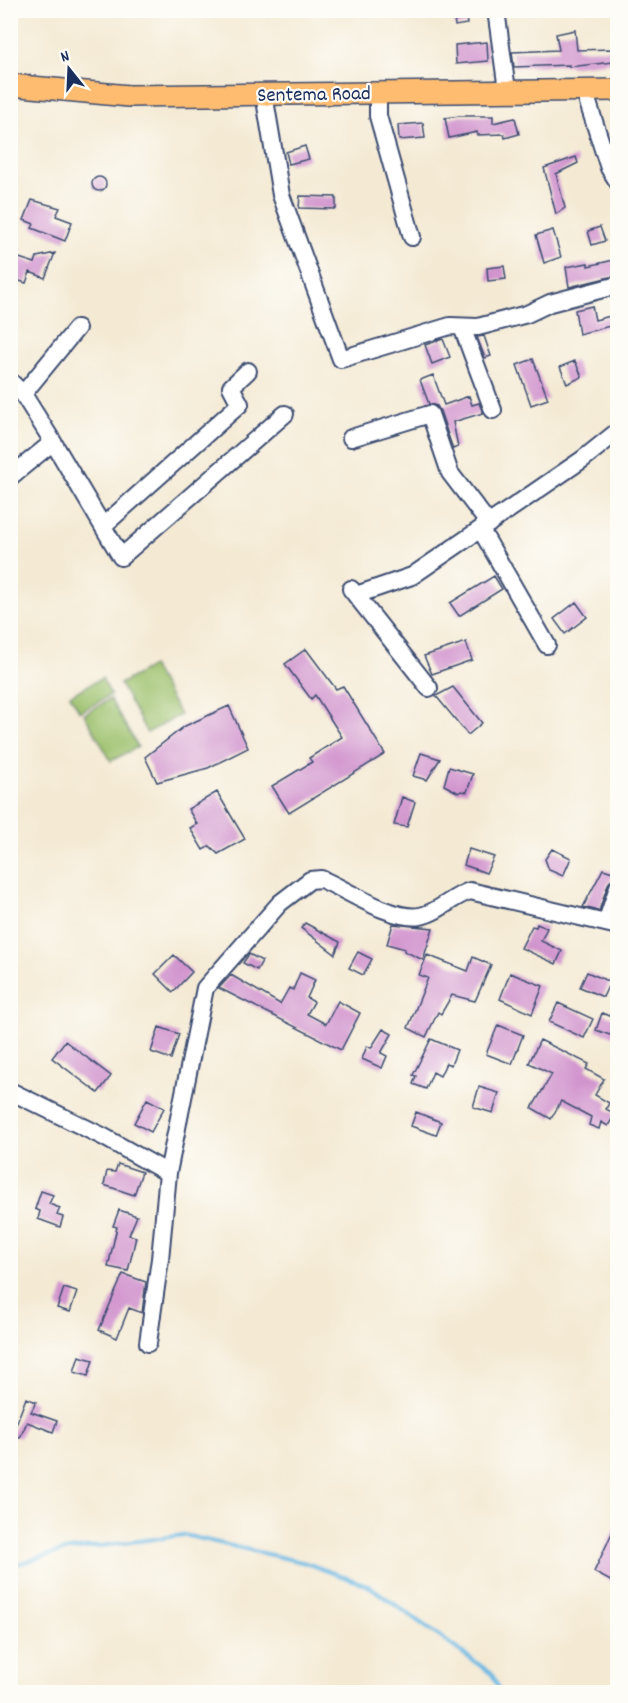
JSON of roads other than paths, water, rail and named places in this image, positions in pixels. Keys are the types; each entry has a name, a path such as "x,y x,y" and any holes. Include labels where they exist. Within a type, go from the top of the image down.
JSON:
{"main road":[{"name":"Sentema Road","path":"10,85 129,96 618,90"}],"street":[{"path":"496,10 507,90"},
{"path":"584,90 609,168 618,182"},
{"path":"378,92 378,116 412,237"},
{"path":"264,94 281,195 341,359 450,326 478,327 527,314 550,303 618,285"},
{"path":"462,327 493,410"},
{"path":"23,394 77,328"},
{"path":"103,526 240,404 231,387 248,371"},
{"path":"10,381 23,394 121,557 285,414"},
{"path":"351,438 430,414 450,473 485,527 547,645"},
{"path":"429,688 353,592 412,576 583,459 618,430"},
{"path":"10,477 53,442"},
{"path":"148,1343 160,1259 168,1173 205,988 280,903 310,880 321,879 387,910 408,917 422,916 470,891 612,924 618,887"},
{"path":"10,1091 104,1137 168,1173"}],"waterway":[{"path":"10,1566 63,1551 184,1535 306,1563 369,1586 492,1674 500,1692"}]}
